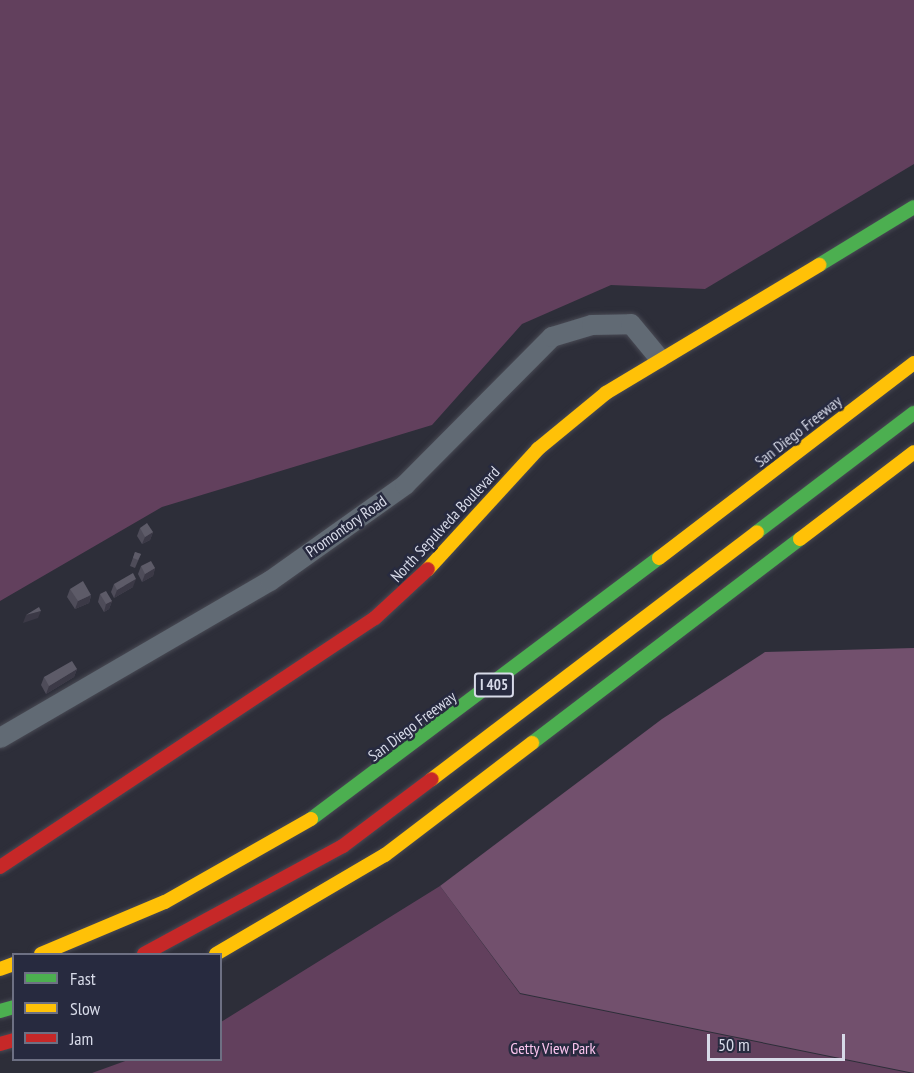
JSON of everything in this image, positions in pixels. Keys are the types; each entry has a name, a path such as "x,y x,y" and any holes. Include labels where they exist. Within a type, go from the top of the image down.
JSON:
{"main road":[{"name":"North Sepulveda Boulevard","path":"0,867 375,618 434,564 538,449 659,358 914,207"},
{"name":"San Diego Freeway","path":"43,953 165,902 299,827 432,732 914,363"},
{"path":"146,953 343,846 914,413"},
{"path":"218,953 385,855 914,452"}],"street":[{"name":"Promontory Road","path":"0,738 270,580 405,485 552,337 592,325 624,322 636,329 659,358"}],"green space":[{"path":"0,0 914,0 914,164 705,289 611,285 522,324 432,425 162,507 0,601"},
{"name":"Getty View Park","path":"440,886 520,994 909,1073 92,1073 125,1061 222,1061 222,1021"}],"shaded area":[{"path":"914,648 914,1073 520,993 440,886 662,719 765,652"}],"building":[{"path":"147,523 153,532 145,537 140,528"},
{"path":"135,552 141,554 138,560 133,558"},
{"path":"151,561 155,568 145,574 141,566"},
{"path":"133,573 136,579 117,590 114,584"},
{"path":"83,581 91,595 78,601 70,589"},
{"path":"106,591 112,601 106,604 100,594"},
{"path":"39,607 41,611 26,615"},
{"path":"72,661 77,669 49,686 44,677"}],"traffic: fast":[{"path":"819,265 914,207"},
{"path":"757,532 914,413"},
{"path":"532,743 800,539"},
{"path":"311,819 659,558"},
{"path":"0,1011 12,1008"}],"traffic: slow":[{"path":"428,569 538,449 606,393 819,265"},
{"path":"659,558 914,363"},
{"path":"800,539 914,452"},
{"path":"432,779 757,532"},
{"path":"218,953 385,855 532,743"},
{"path":"43,953 165,902 311,819"},
{"path":"0,969 12,965"}],"traffic: jam":[{"path":"0,867 375,618 428,569"},
{"path":"146,953 343,846 432,779"},
{"path":"0,1044 12,1041"}]}
